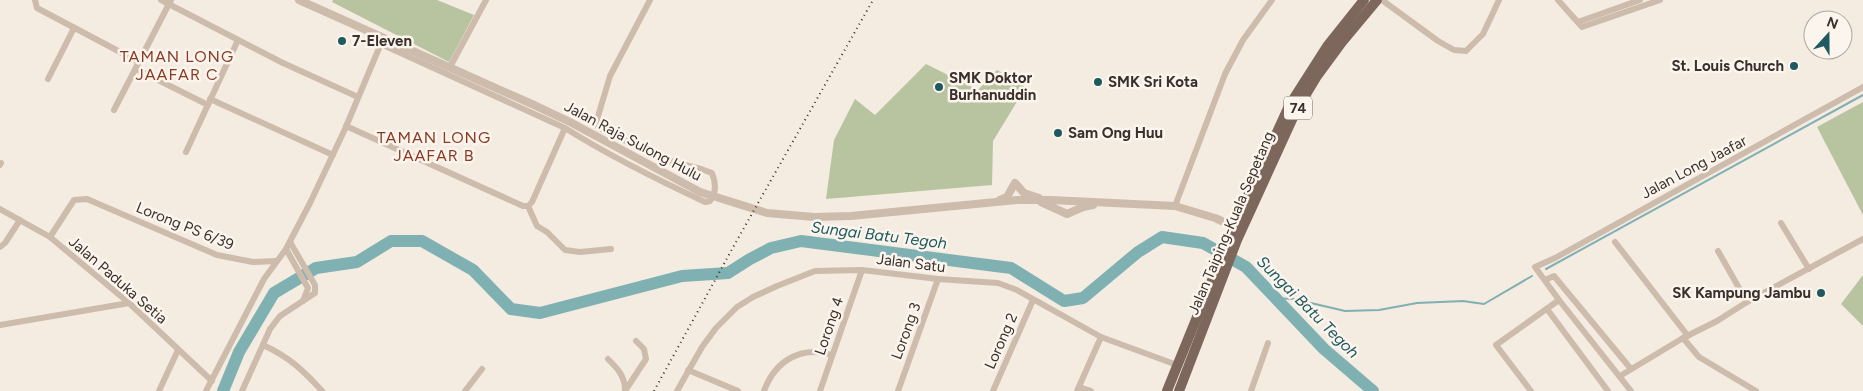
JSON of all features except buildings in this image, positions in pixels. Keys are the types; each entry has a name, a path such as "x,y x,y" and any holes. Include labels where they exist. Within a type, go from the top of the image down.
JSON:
{"main road":[{"name":"Jalan Taiping-Kuala Sepetang","path":"1179,391 1235,233 1289,106 1328,45 1364,0"},
{"name":"Jalan Taiping-Kuala Sepetang","path":"1235,233 1296,111 1317,76 1377,0"},
{"name":"Jalan Taiping-Kuala Sepetang","path":"1167,391 1224,262"}],"street":[{"path":"35,0 37,8 137,66 209,102 333,155"},
{"path":"161,0 170,2 283,64 358,97"},
{"name":"Jalan Raja Sulong Hulu","path":"299,0 315,4 382,41 450,67 700,192 768,213 814,217 842,216 1017,200 1051,200"},
{"path":"450,67 486,0"},
{"path":"206,391 264,279 288,245 333,155 382,41 568,125 669,186 704,202 710,201 716,182 712,173 666,160 599,128 596,123 610,76 650,0"},
{"path":"1175,206 1225,74 1243,40 1272,0"},
{"path":"1382,0 1438,41 1454,50 1466,51 1483,34 1499,0"},
{"path":"1558,0 1580,25"},
{"path":"1580,25 1640,0"},
{"path":"1580,25 1660,0"},
{"path":"114,110 170,2"},
{"path":"48,79 74,28"},
{"path":"186,152 238,40"},
{"name":"Jalan Long Jaafar","path":"1545,280 1535,267 1556,258 1666,195 1764,143 1863,87"},
{"path":"528,206 532,202 568,125"},
{"path":"346,126 523,206 528,206"},
{"path":"995,203 1007,197 1014,183 1024,193 1051,200 1175,206 1235,233"},
{"name":"Lorong PS 6/39","path":"50,237 74,200 87,199 217,255 253,262 277,261"},
{"path":"1038,200 1067,214 1082,207 1105,203"},
{"path":"528,206 537,226 547,232 565,250 580,252 611,249"},
{"name":"Jalan Paduka Setia","path":"0,209 50,237 129,303 212,380"},
{"path":"0,247 5,243 20,220"},
{"path":"1781,223 1809,269"},
{"path":"1620,376 1748,302 1863,239"},
{"path":"1615,242 1699,357 1756,391"},
{"path":"242,391 270,329 280,316 315,293 316,285 300,259 288,245"},
{"path":"288,245 294,264 308,288 303,300"},
{"path":"1718,251 1748,302"},
{"name":"Jalan Satu","path":"677,391 707,341 725,318 737,307 753,297 815,271 862,270 893,272 938,279 998,283 1016,290 1101,337 1177,365"},
{"name":"Lorong 4","path":"820,391 862,270"},
{"path":"1630,369 1554,276 1545,280 1631,391"},
{"name":"Lorong 3","path":"898,391 938,279"},
{"name":"Lorong 2","path":"993,391 1033,300"},
{"path":"1531,391 1496,345 1559,300"},
{"path":"0,325 129,303"},
{"path":"1547,309 1608,391"},
{"path":"1091,391 1078,389 1101,337"},
{"path":"625,391 646,358 644,349 636,341"},
{"path":"1251,391 1268,343"},
{"path":"262,345 282,354 300,367 322,391"},
{"path":"159,391 178,350"},
{"path":"764,391 769,378 787,360 808,351 821,351 832,355"},
{"path":"608,358 620,372 625,382 625,391"},
{"path":"465,391 482,369"},
{"path":"688,370 738,391"}],"green space":[{"path":"333,0 437,0 474,15 449,62 332,2"},
{"path":"926,64 978,90 997,70 1026,87 993,141 992,185 826,199 834,140 855,99 875,115"},
{"path":"1863,102 1863,215 1817,127"},
{"path":"1863,275 1863,326 1841,304"}],"waterway":[{"path":"1546,269 1863,95"},
{"name":"Sungai Batu Tegoh","path":"223,391 239,352 274,293 316,268 357,262 391,241 422,241 473,270 511,309 540,313 682,276 728,273 771,248 801,241 1011,268 1064,301 1083,298 1138,252 1162,237 1203,243 1246,267 1324,349 1373,391"},
{"path":"1274,298 1294,299 1345,311 1379,310 1417,303 1463,301 1484,304 1532,276"}],"railway":[{"path":"654,391 873,0"}],"place":[{"name":"7-Eleven","path":"342,41"},
{"name":"St. Louis Church","path":"1794,66"},
{"name":"SMK Sri Kota","path":"1098,82"},
{"name":"SMK Doktor Burhanuddin","path":"939,87"},
{"name":"Sam Ong Huu","path":"1058,133"},
{"name":"SK Kampung Jambu","path":"1821,293"}],"district":[{"name":"TAMAN LONG JAAFAR C","path":"177,65"},
{"name":"TAMAN LONG JAAFAR B","path":"434,146"}]}
